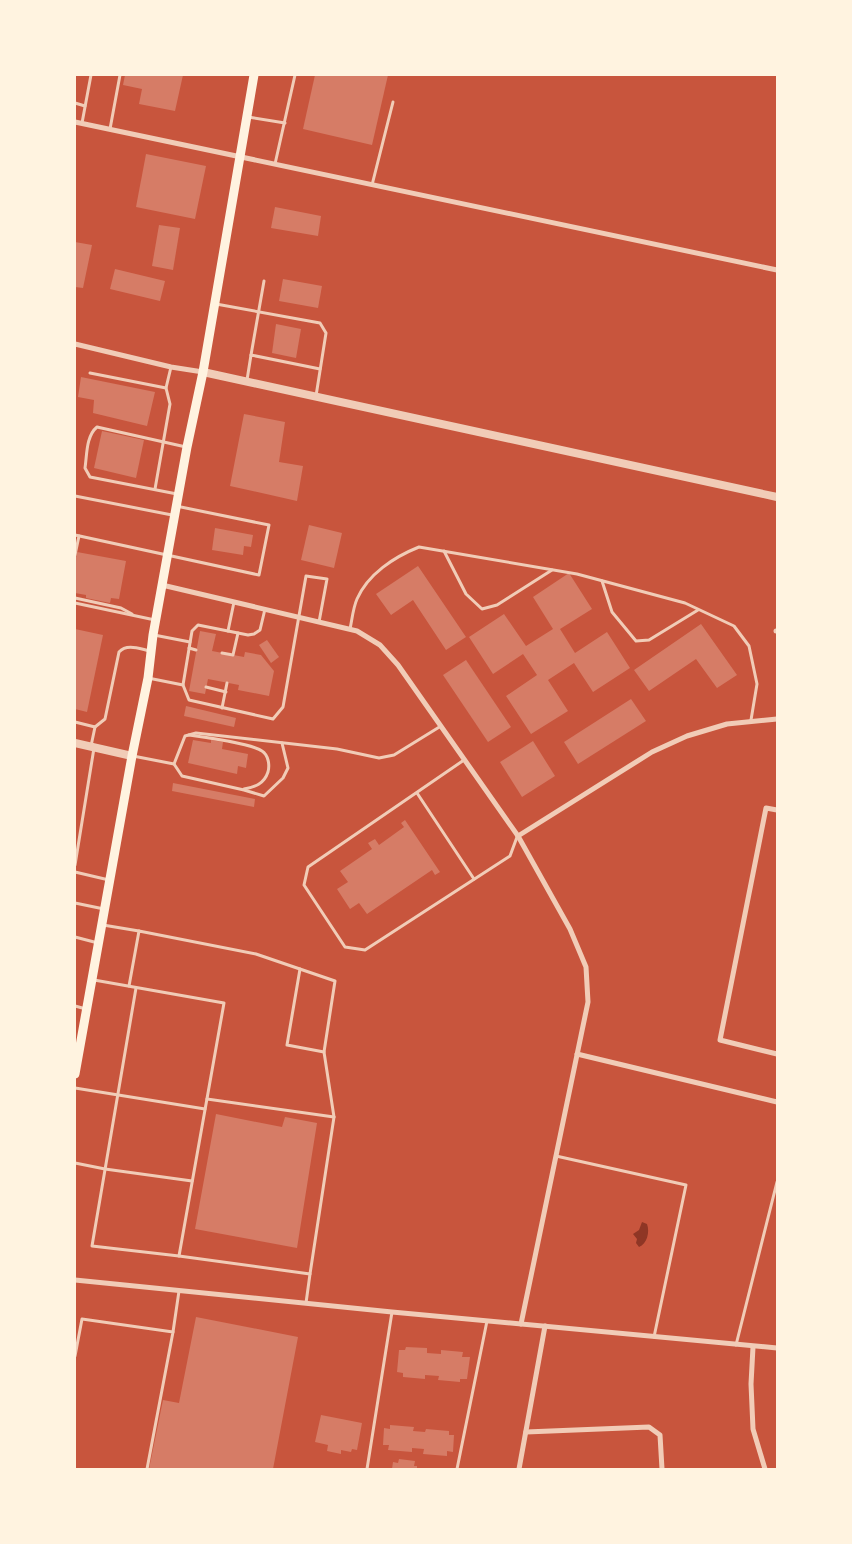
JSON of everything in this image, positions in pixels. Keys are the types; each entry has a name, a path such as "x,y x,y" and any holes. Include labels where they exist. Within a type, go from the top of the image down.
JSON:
{"main road":[{"path":"75,1074 132,756 148,678 150,651 186,447 203,372 254,75"}],"street":[{"path":"75,122 777,270"},
{"path":"75,344 171,367 247,381 777,497"},
{"path":"162,584 350,629 357,631 380,645 398,665 518,836 570,929 586,967 588,1002 521,1324"},
{"path":"518,836 652,752 687,736 727,724 751,720 777,719"},
{"path":"75,743 132,756"},
{"path":"777,810 766,808 720,1040 777,1054"},
{"path":"577,1054 777,1102"},
{"path":"75,1280 777,1348"},
{"path":"519,1469 544,1326"},
{"path":"753,1347 751,1384 753,1429 765,1469"},
{"path":"526,1432 649,1427 660,1435 662,1469"}],"lane":[{"path":"82,123 91,75"},
{"path":"110,129 120,75"},
{"path":"275,164 295,75"},
{"path":"372,185 393,102"},
{"path":"75,103 86,106"},
{"path":"247,117 285,123"},
{"path":"247,381 264,281"},
{"path":"215,304 320,323 326,333 316,397"},
{"path":"251,354 320,369"},
{"path":"155,489 170,404 166,388 171,367"},
{"path":"90,373 166,388"},
{"path":"178,494 90,477 85,468 90,436 97,428 186,447"},
{"path":"75,496 269,525 259,575 77,536 75,555"},
{"path":"350,629 357,599 370,578 403,553 419,547 553,570 602,581 685,603 734,626 749,646 757,684 751,720"},
{"path":"444,551 466,594 482,609 498,605 553,570"},
{"path":"265,609 260,630 254,634 248,635 198,625 192,631 183,684 188,700 273,719 283,708 306,576 327,579 319,622"},
{"path":"602,581 612,612 636,641 649,640 699,609"},
{"path":"75,598 121,608 135,616"},
{"path":"228,631 234,602"},
{"path":"75,603 156,621"},
{"path":"222,653 233,655 238,633"},
{"path":"153,635 190,642"},
{"path":"75,865 95,727 105,719 119,652 122,648 128,647 150,651"},
{"path":"189,648 196,650"},
{"path":"186,666 193,668"},
{"path":"148,678 190,684"},
{"path":"222,708 227,683"},
{"path":"206,687 226,692"},
{"path":"75,722 95,727"},
{"path":"174,764 185,736 196,732 337,749 379,758 394,755 441,726"},
{"path":"188,735 260,749 266,755 268,771 262,782 257,786 244,790"},
{"path":"132,756 174,764 182,776 264,796 283,778 288,768 282,743"},
{"path":"464,760 308,868 304,884 344,947 366,950 510,856 518,836"},
{"path":"417,793 474,879"},
{"path":"75,872 110,880"},
{"path":"75,903 105,909"},
{"path":"102,924 256,954 335,981 324,1052 334,1117 306,1303"},
{"path":"129,986 139,932"},
{"path":"75,937 98,943"},
{"path":"300,969 287,1045 324,1052"},
{"path":"92,980 224,1003 179,1256"},
{"path":"136,988 92,1246 310,1274"},
{"path":"75,1006 87,1009"},
{"path":"75,1088 205,1109"},
{"path":"207,1099 334,1117"},
{"path":"556,1156 686,1185 654,1337"},
{"path":"75,1163 192,1181"},
{"path":"736,1345 777,1182"},
{"path":"147,1469 180,1290"},
{"path":"367,1469 392,1312"},
{"path":"75,1356 82,1319 173,1332"},
{"path":"456,1469 487,1321"}],"shaded area":[{"path":"642,1222 647,1224 648,1234 646,1241 639,1247 636,1243 637,1239 633,1234 639,1230"}],"building":[{"path":"125,75 183,75 175,111 139,104 142,89 123,85"},
{"path":"315,75 388,75 372,145 303,129"},
{"path":"146,154 206,166 195,219 136,207"},
{"path":"275,207 321,216 318,236 271,228"},
{"path":"159,225 180,228 173,270 152,266"},
{"path":"75,242 92,245 83,288 75,287"},
{"path":"115,269 165,281 160,301 110,289"},
{"path":"283,279 322,286 318,308 279,301"},
{"path":"276,324 301,329 296,358 272,353"},
{"path":"81,377 155,392 147,426 93,413 94,400 78,397"},
{"path":"244,414 285,422 279,462 303,466 297,501 230,486"},
{"path":"102,431 144,440 136,478 94,468"},
{"path":"309,525 342,533 334,568 301,560"},
{"path":"215,528 253,535 251,547 244,546 243,555 212,550"},
{"path":"77,552 126,561 119,599 111,598 110,603 86,598 86,595 75,593 75,562"},
{"path":"418,566 466,637 446,650 413,600 391,615 376,594"},
{"path":"569,573 592,609 560,629 575,653 607,632 630,668 593,692 574,663 548,680 568,711 531,734 506,696 537,675 523,654 493,674 469,637 504,614 526,646 553,629 533,597"},
{"path":"701,624 737,675 717,688 696,659 649,691 634,670"},
{"path":"75,629 103,635 87,712 75,709"},
{"path":"200,631 216,634 212,651 244,657 245,652 261,655 274,671 269,696 238,690 239,685 208,679 205,694 189,691"},
{"path":"267,640 279,657 271,663 259,645"},
{"path":"466,660 511,727 488,742 443,675"},
{"path":"631,699 646,721 578,764 564,742"},
{"path":"186,706 236,718 234,727 184,716"},
{"path":"193,740 211,743 211,740 223,742 222,749 248,754 246,768 238,766 237,774 188,763"},
{"path":"533,741 555,776 522,797 500,762"},
{"path":"173,783 255,799 254,807 172,791"},
{"path":"405,820 440,872 435,875 432,870 367,914 359,903 350,909 337,889 348,882 340,871 372,849 368,843 375,839 379,845 404,827 401,823"},
{"path":"216,1114 282,1127 285,1117 317,1123 297,1248 195,1229"},
{"path":"196,1317 298,1337 273,1469 149,1469 163,1400 179,1403"},
{"path":"406,1347 427,1348 427,1353 441,1354 441,1350 463,1352 462,1357 470,1357 467,1379 460,1379 460,1382 438,1380 439,1376 425,1375 425,1379 403,1377 403,1373 397,1372 399,1350 405,1350"},
{"path":"321,1415 362,1423 357,1450 352,1449 351,1452 341,1450 341,1454 327,1451 328,1445 315,1442"},
{"path":"390,1425 414,1427 413,1431 425,1432 426,1429 449,1431 449,1435 454,1435 453,1452 447,1451 447,1456 423,1454 424,1449 412,1448 412,1452 388,1450 389,1445 383,1445 384,1428 390,1429"},
{"path":"399,1459 415,1461 414,1466 417,1466 417,1469 392,1469 393,1462 398,1463"}]}
